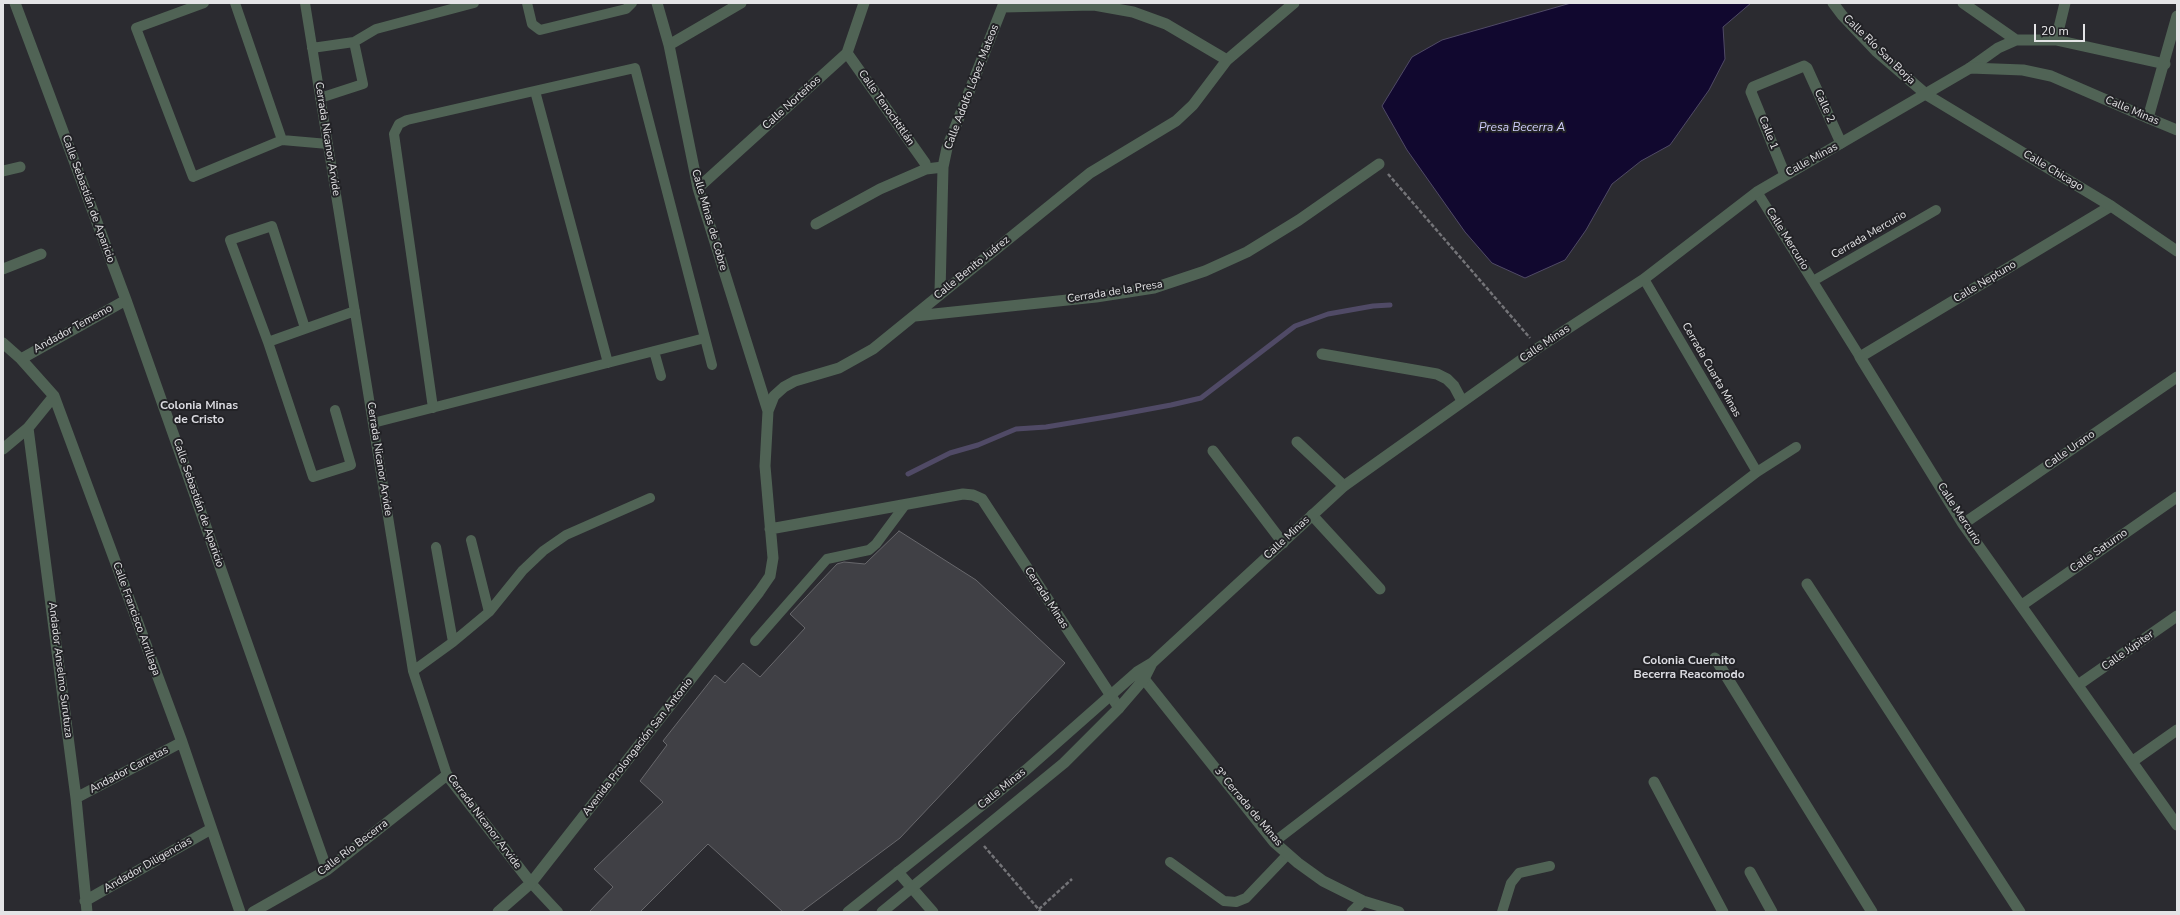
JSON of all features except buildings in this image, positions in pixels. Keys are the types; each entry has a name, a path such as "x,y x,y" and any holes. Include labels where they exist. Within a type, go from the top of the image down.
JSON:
{"street":[{"name":"Calle Sebastián de Aparicio","path":"15,3 126,300 328,870"},
{"name":"Calle Minas de Cobre","path":"657,3 669,45 698,188 768,411"},
{"path":"669,45 741,3"},
{"name":"Calle Norteños","path":"698,188 847,53 864,3"},
{"name":"Calle Benito Juárez","path":"770,576 773,558 765,466 768,411 774,396 784,387 858,359 915,316 940,293 1090,173 1176,121 1193,105 1227,60 1294,3"},
{"name":"Calle Río San Borja","path":"1833,3 1842,15 1876,50 1927,95"},
{"path":"1966,3 2016,40 2056,40 2165,64"},
{"path":"2056,40 2065,3"},
{"path":"1004,5 1094,5 1133,12 1166,24 1227,60"},
{"name":"Calle Adolfo López Mateos","path":"940,293 943,167 953,132 1004,5"},
{"path":"2148,118 2165,64 2177,16"},
{"name":"Calle Minas","path":"848,912 1026,770 1112,696 1137,672 1152,663 1344,486 1538,348 1644,279 1757,192 1785,174 1927,95 1970,68 1998,48 2016,40"},
{"name":"Calle Tenochtitlán","path":"847,53 924,163"},
{"name":"Calle 1","path":"1785,174 1752,92 1753,87 1800,66 1807,68"},
{"name":"Calle 2","path":"1807,68 1841,143"},
{"name":"Calle Minas","path":"1970,68 2024,70 2051,76 2177,130"},
{"name":"Calle Chicago","path":"1927,95 2111,206 2177,251"},
{"name":"Cerrada de la Presa","path":"915,316 1103,296 1154,288 1205,272 1247,252 1299,220 1379,164"},
{"path":"3,171 20,167"},
{"path":"816,224 880,189 926,169 943,167"},
{"name":"Calle Neptuno","path":"1860,357 2111,206"},
{"path":"3,269 41,254"},
{"name":"Andador Tememo","path":"21,359 126,300"},
{"name":"Calle Francisco Arrillaga","path":"3,342 21,359 54,396 182,742 240,912"},
{"path":"1322,354 1437,374 1454,386 1462,402"},
{"name":"Calle Mercurio","path":"1860,357 1964,524 2177,825"},
{"name":"Calle Urano","path":"1964,524 2177,377"},
{"path":"3,449 28,428 54,396"},
{"name":"Andador Anselmo Surutuza","path":"28,428 76,798 86,906"},
{"path":"1297,442 1344,486"},
{"path":"1213,451 1282,543"},
{"name":"Cerrada Minas","path":"904,505 963,494 973,495 982,499 1119,708"},
{"name":"Calle Saturno","path":"2022,605 2177,497"},
{"path":"770,529 904,505"},
{"path":"1312,515 1380,589"},
{"name":"Avenida Prolongación San Antonio","path":"498,912 531,883 760,592 770,576"},
{"path":"1807,584 2020,912"},
{"name":"Calle Júpiter","path":"2078,685 2177,616"},
{"path":"1715,658 1872,912"},
{"name":"Calle Minas","path":"882,912 1048,777 1119,708 1144,679 1152,663"},
{"name":"3ª Cerrada de Minas","path":"1144,679 1274,842 1323,881 1363,901 1398,912"},
{"path":"2133,761 2177,730"},
{"name":"Andador Carretas","path":"76,798 182,742"},
{"name":"Calle Río Becerra","path":"253,912 328,870 447,775"},
{"name":"Cerrada Nicanor Arvide","path":"447,775 531,883"},
{"path":"1654,782 1724,912"},
{"name":"Andador Diligencias","path":"86,906 211,829"},
{"path":"898,872 933,912"},
{"path":"1750,872 1772,912"},
{"path":"1352,912 1363,901"}],"lane":[{"path":"204,3 136,28 193,177 282,140 328,144"},
{"path":"235,3 282,140"},
{"name":"Cerrada Nicanor Arvide","path":"305,3 413,671 447,775"},
{"path":"312,48 354,42 376,29 474,3"},
{"path":"527,3 532,24 540,30 626,9 632,3"},
{"path":"320,98 363,84 354,42"},
{"path":"433,408 394,134 398,124 408,120 634,68 712,365"},
{"path":"535,91 608,363"},
{"name":"Calle Mercurio","path":"1757,192 1860,357"},
{"name":"Cerrada Mercurio","path":"1813,280 1936,210"},
{"path":"305,328 272,226 230,240 268,342 313,477 351,465 335,410"},
{"name":"Cerrada Cuarta Minas","path":"1644,279 1757,472"},
{"path":"268,342 355,311"},
{"path":"373,423 705,338"},
{"path":"654,351 661,376"},
{"path":"1274,842 1757,472 1796,447"},
{"path":"413,671 454,642 489,612 523,570 543,551 566,535 650,498"},
{"path":"755,641 827,559 869,550 876,544 904,505"},
{"path":"471,540 489,612"},
{"path":"436,547 454,642"},
{"path":"1170,862 1224,901 1236,902 1246,898 1288,854"},
{"path":"1502,912 1511,882 1520,873 1550,866"},
{"path":"531,883 558,912"}],"path":[{"path":"1379,164 1538,348"},
{"path":"976,836 1040,911 1072,879"}],"water":[{"name":"Presa Becerra A","path":"1571,3 1751,3 1723,27 1725,59 1709,90 1670,145 1641,161 1612,184 1586,230 1565,260 1525,278 1492,263 1465,232 1407,150 1382,106 1412,57 1442,40"}],"waterway":[{"path":"908,474 950,453 978,445 1016,429 1046,427 1112,416 1201,398 1295,326 1328,314 1373,306 1390,305"}],"district":[{"name":"Colonia Minas de Cristo","path":"199,413"},
{"name":"Colonia Cuernito Becerra Reacomodo","path":"1689,668"}]}
